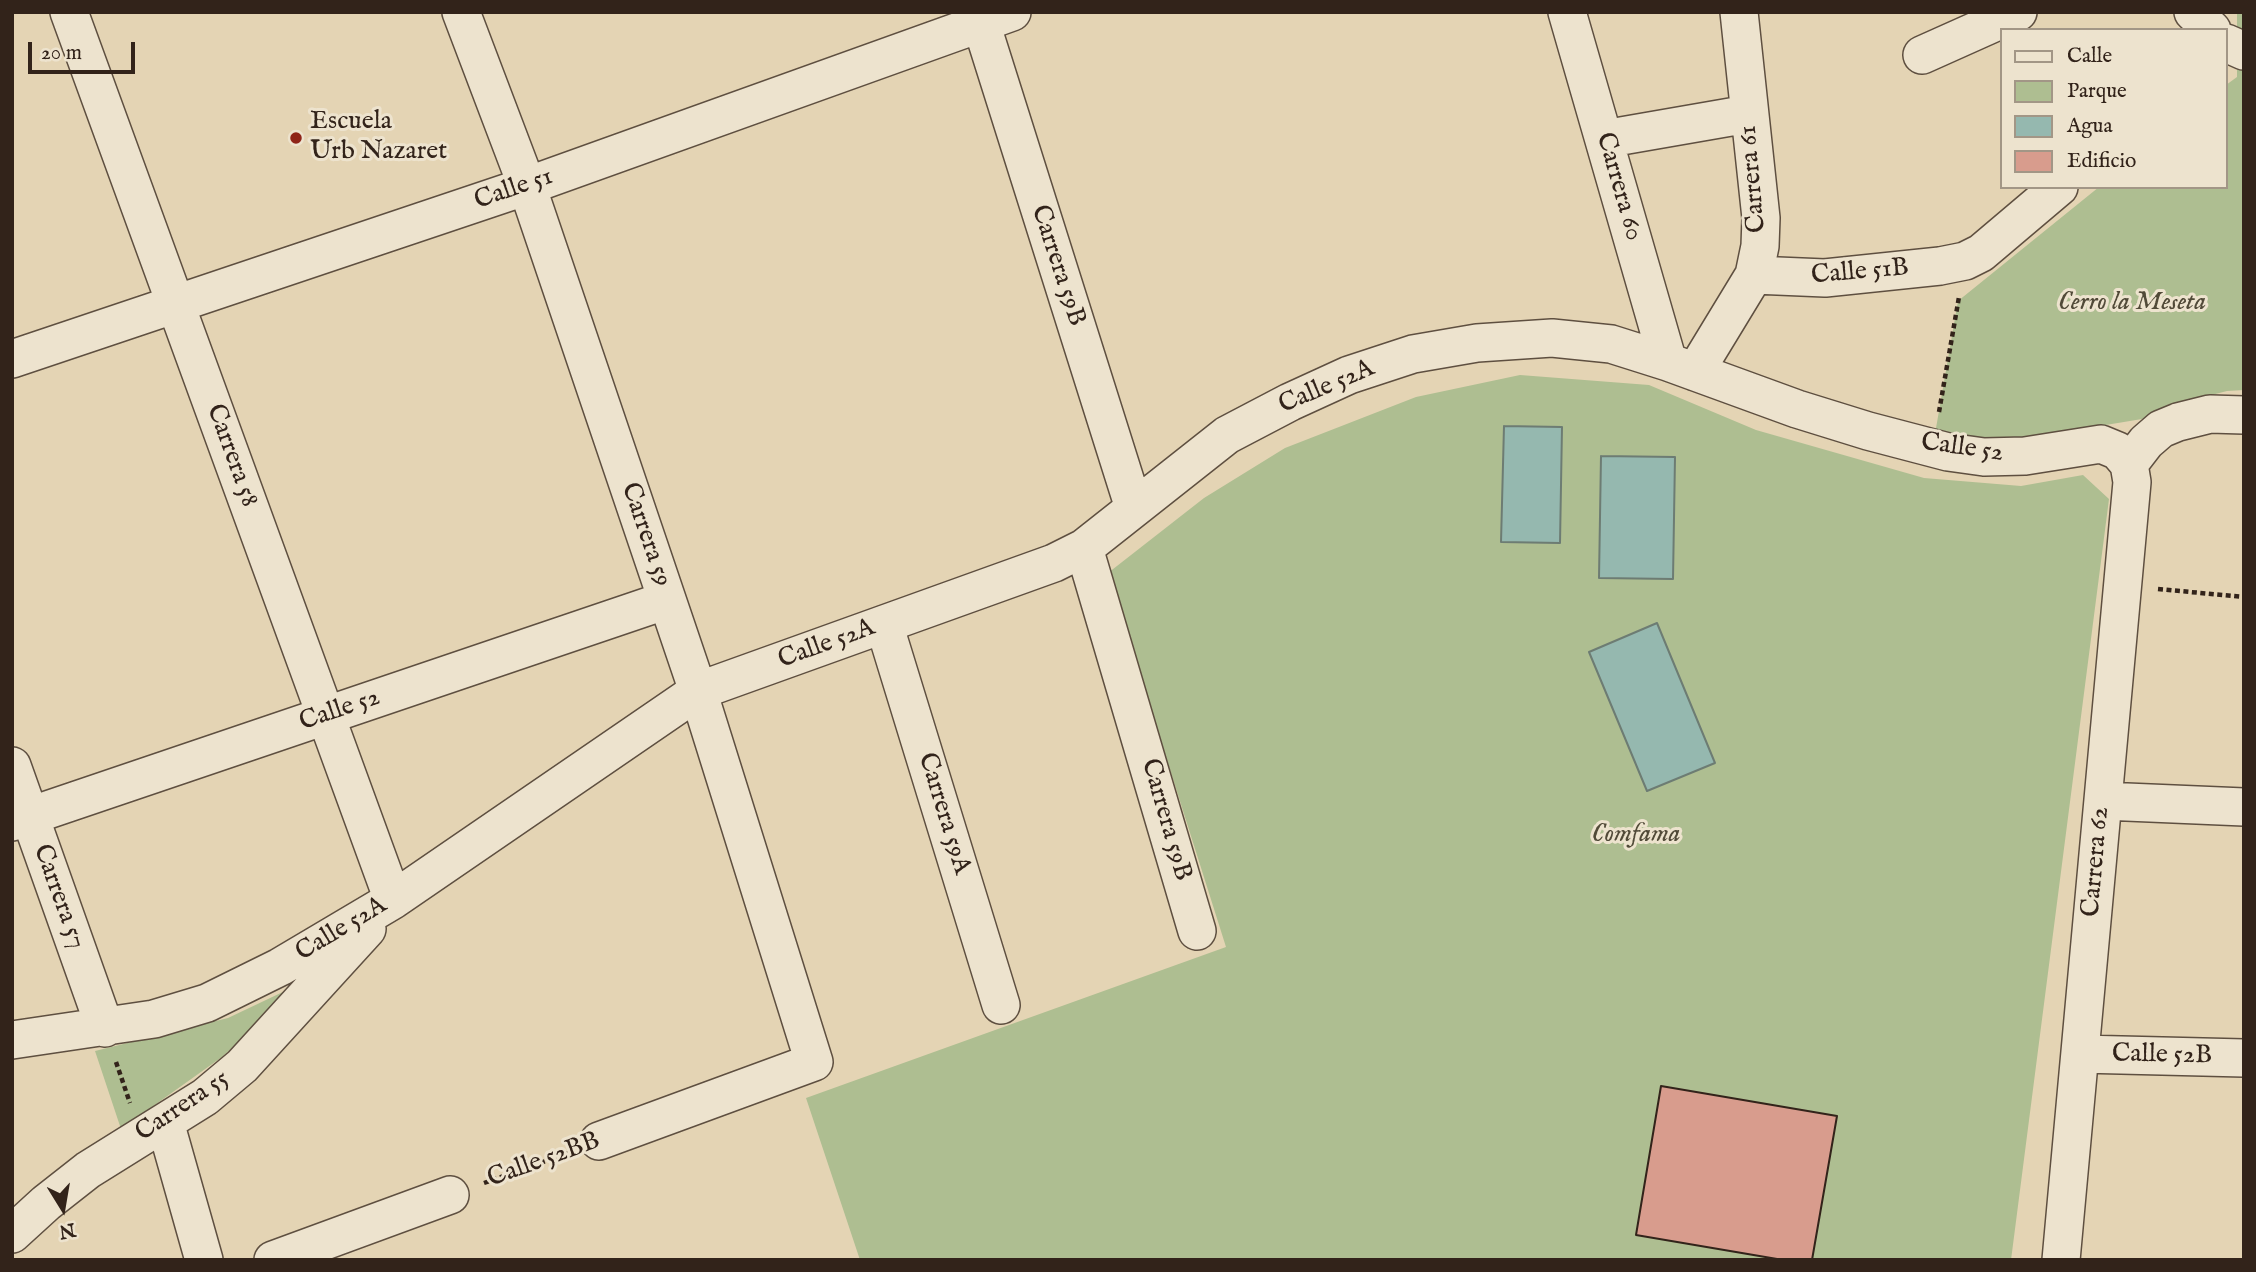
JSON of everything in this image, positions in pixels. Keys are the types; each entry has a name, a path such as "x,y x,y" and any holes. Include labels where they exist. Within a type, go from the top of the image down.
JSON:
{"street":[{"name":"Carrera 58","path":"69,12 393,900"},
{"name":"Carrera 59","path":"461,12 527,186 698,691 814,1062"},
{"name":"Carrera 60","path":"1567,12 1604,139 1681,367"},
{"name":"Carrera 61","path":"1681,367 1754,275 1760,246 1760,218 1739,12"},
{"path":"1922,55 2018,12"},
{"path":"2193,12 2211,28"},
{"name":"Calle 51","path":"12,359 527,186 997,18"},
{"name":"Carrera 59B","path":"997,18 1134,508"},
{"path":"1604,139 1748,114"},
{"path":"1965,261 1981,253 2057,189"},
{"name":"Calle 51B","path":"1754,275 1825,278 1965,261"},
{"name":"Calle 52A","path":"12,1040 154,1019 207,1003 280,967 393,900 698,691 1054,563 1084,548 1227,435 1349,375 1413,354 1477,343 1552,338 1611,344 1681,367"},
{"name":"Calle 52","path":"1681,367 1797,409 1933,448 1984,457 2025,456 2101,444 2118,451 2129,464"},
{"path":"2129,464 2161,429 2210,414 2244,415"},
{"name":"Carrera 62","path":"2061,1260 2132,482 2129,464"},
{"name":"Carrera 59B","path":"1084,548 1197,931"},
{"name":"Calle 52","path":"20,819 667,600"},
{"name":"Carrera 59A","path":"884,624 1001,1004"},
{"name":"Carrera 57","path":"12,766 20,819 105,1028"},
{"path":"2103,801 2244,807"},
{"name":"Carrera 55","path":"12,1234 88,1170 205,1097 242,1066 393,900"},
{"name":"Calle 52B","path":"2080,1054 2244,1058"},
{"name":"Calle 52BB","path":"598,1141 814,1062"},
{"path":"153,1130 204,1260"},
{"path":"273,1260 450,1195"}],"path":[{"path":"1933,448 1965,261"},
{"path":"2122,586 2244,597"},
{"path":"105,1028 153,1130"},
{"name":"Calle 52BB","path":"450,1195 598,1141"}],"green space":[{"name":"Cerro la Meseta","path":"2237,12 2244,12 2244,390 2227,391 2196,399 2142,419 1997,443 1935,434 1958,301 2097,189 2228,189 2228,84 2237,77"},
{"name":"Comfama","path":"1520,375 1649,385 1756,430 1924,478 2021,486 2083,475 2109,499 2011,1260 860,1260 806,1098 1226,947 1108,573 1204,498 1285,448 1416,397"},
{"path":"306,981 222,1057 121,1129 95,1051 228,1018"}],"water":[{"path":"1504,426 1562,427 1560,543 1501,542"},
{"path":"1601,456 1675,457 1673,579 1599,578"},
{"path":"1657,623 1715,763 1647,791 1589,652"}],"building":[{"path":"1661,1086 1837,1116 1812,1260 1783,1260 1636,1235"}],"place":[{"name":"Escuela Urb Nazaret","path":"296,138"}]}
